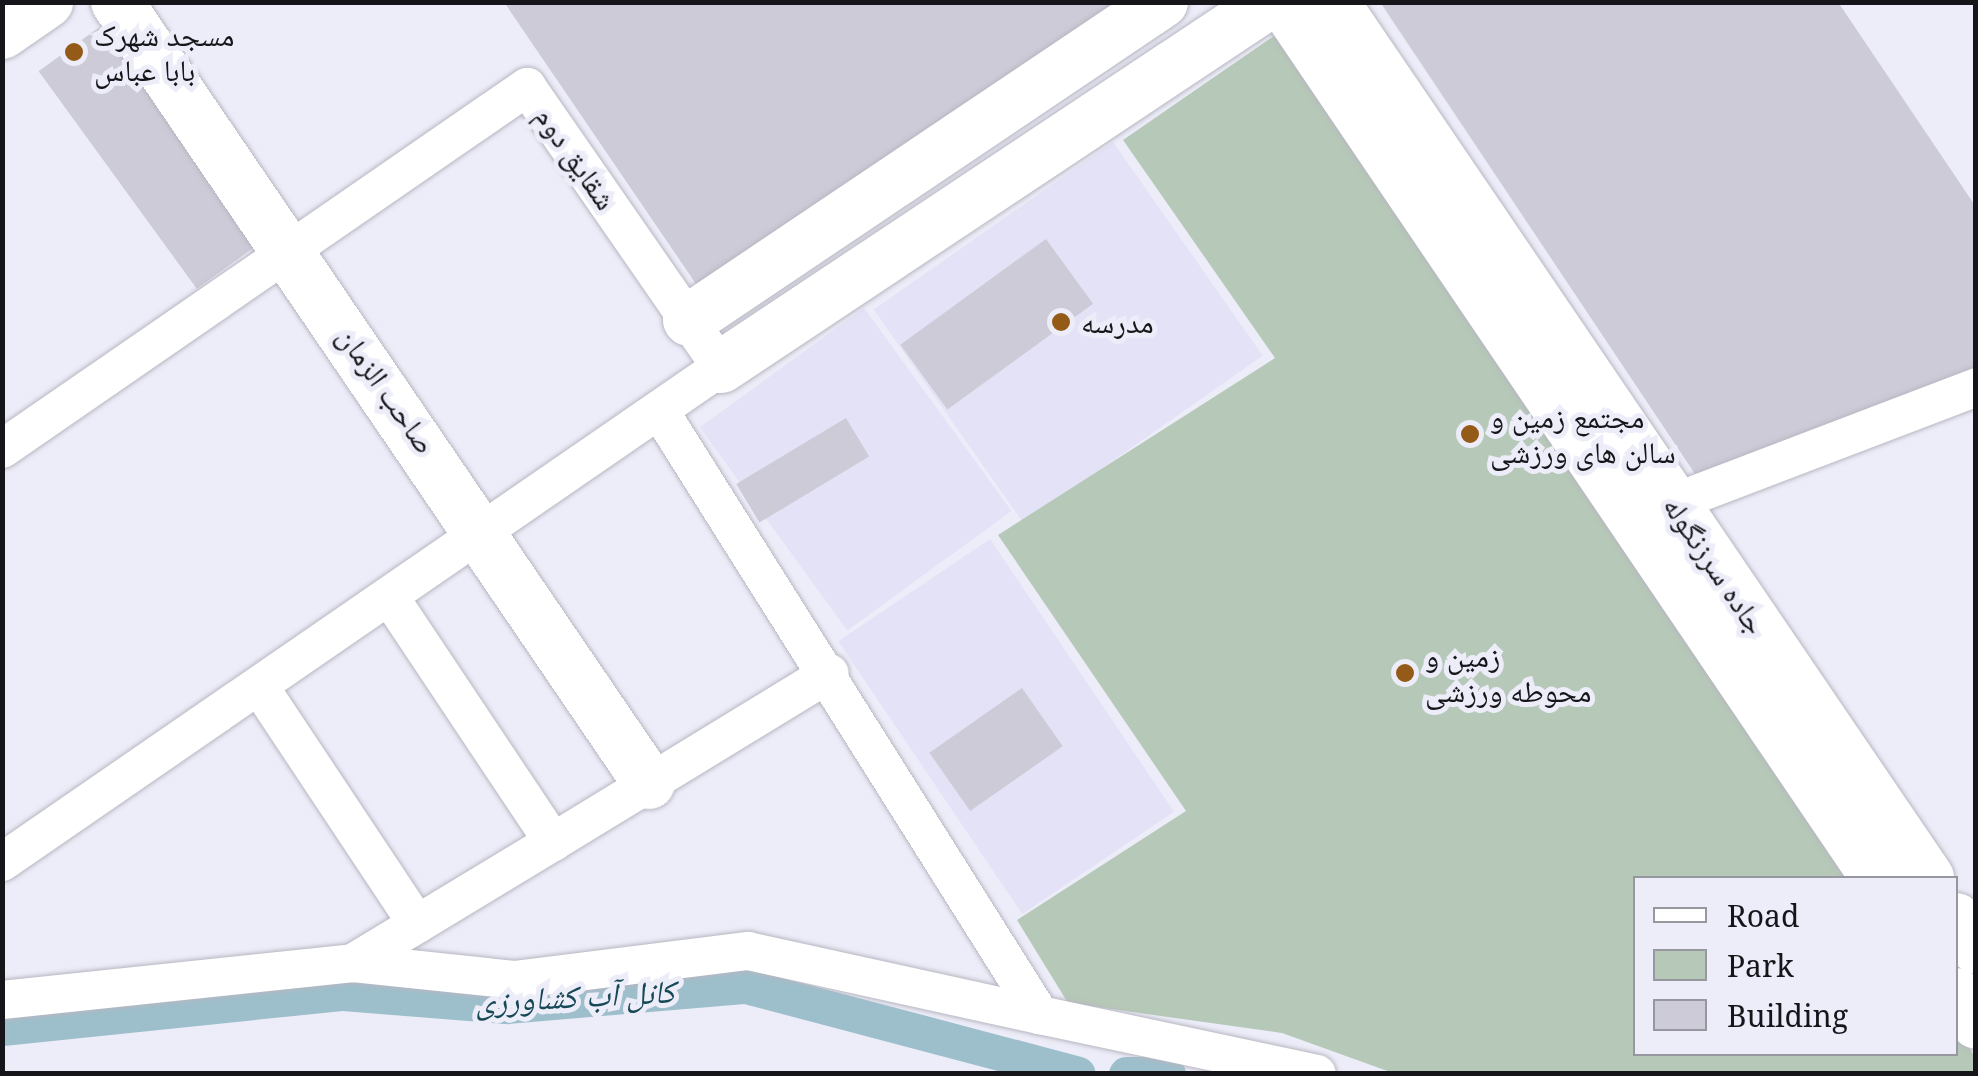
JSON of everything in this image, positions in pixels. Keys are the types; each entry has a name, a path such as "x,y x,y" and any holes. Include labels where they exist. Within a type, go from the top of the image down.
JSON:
{"street":[{"path":"2,33 48,2"},
{"name":"صاحب الزمان","path":"117,2 484,530 649,783"},
{"path":"689,320 1162,2"},
{"path":"2,862 721,366 1270,2"},
{"name":"جاده سرزنگوله","path":"1283,2 1876,876"},
{"name":"جاده سرزنگوله","path":"1333,2 1927,876"},
{"name":"شقایق دوم","path":"293,254 527,88 721,366"},
{"path":"2,450 293,254"},
{"path":"1673,503 1976,387"},
{"path":"659,410 830,673 1040,1016"},
{"path":"389,596 553,842"},
{"path":"353,963 830,673"},
{"path":"259,686 417,924"},
{"path":"1958,922 1976,948"},
{"path":"2,1000 353,963 514,980 748,951 1317,1074"},
{"path":"1958,997 1976,1023"}],"shaded area":[{"name":"مدرسه","path":"1113,142 1263,356 1024,523 874,309"},
{"path":"864,308 1012,511 847,630 700,427"},
{"path":"990,539 1174,812 1022,914 838,641"}],"green space":[{"name":"زمین و محوطه ورزشی","path":"1284,29 1854,876 1633,876 1633,1056 1958,1056 1958,1030 1975,1057 1975,1073 1393,1073 1282,1033 1068,1003 1017,920 1186,811 998,535 1275,358 1123,140"}],"building":[{"path":"504,2 1118,2 696,284"},
{"path":"1380,2 1838,2 1976,207 1976,368 1699,480"},
{"name":"مسجد شهرک بابا عباس","path":"105,23 263,241 197,289 39,71"},
{"path":"1046,239 1093,304 947,410 900,345"},
{"path":"846,418 869,457 759,522 736,484"},
{"path":"1022,688 1063,746 970,811 929,753"}],"waterway":[{"name":"کانل آب کشاورزی","path":"2,1028 343,993 506,1006 746,986 1078,1074"},
{"name":"کانل آب کشاورزی","path":"1126,1074 1168,1074"}],"place":[{"name":"مسجد شهرک بابا عباس","path":"74,52"},
{"name":"مدرسه","path":"1061,322"},
{"name":"مجتمع زمین و سالن های ورزشی","path":"1470,434"},
{"name":"زمین و محوطه ورزشی","path":"1405,673"}]}
